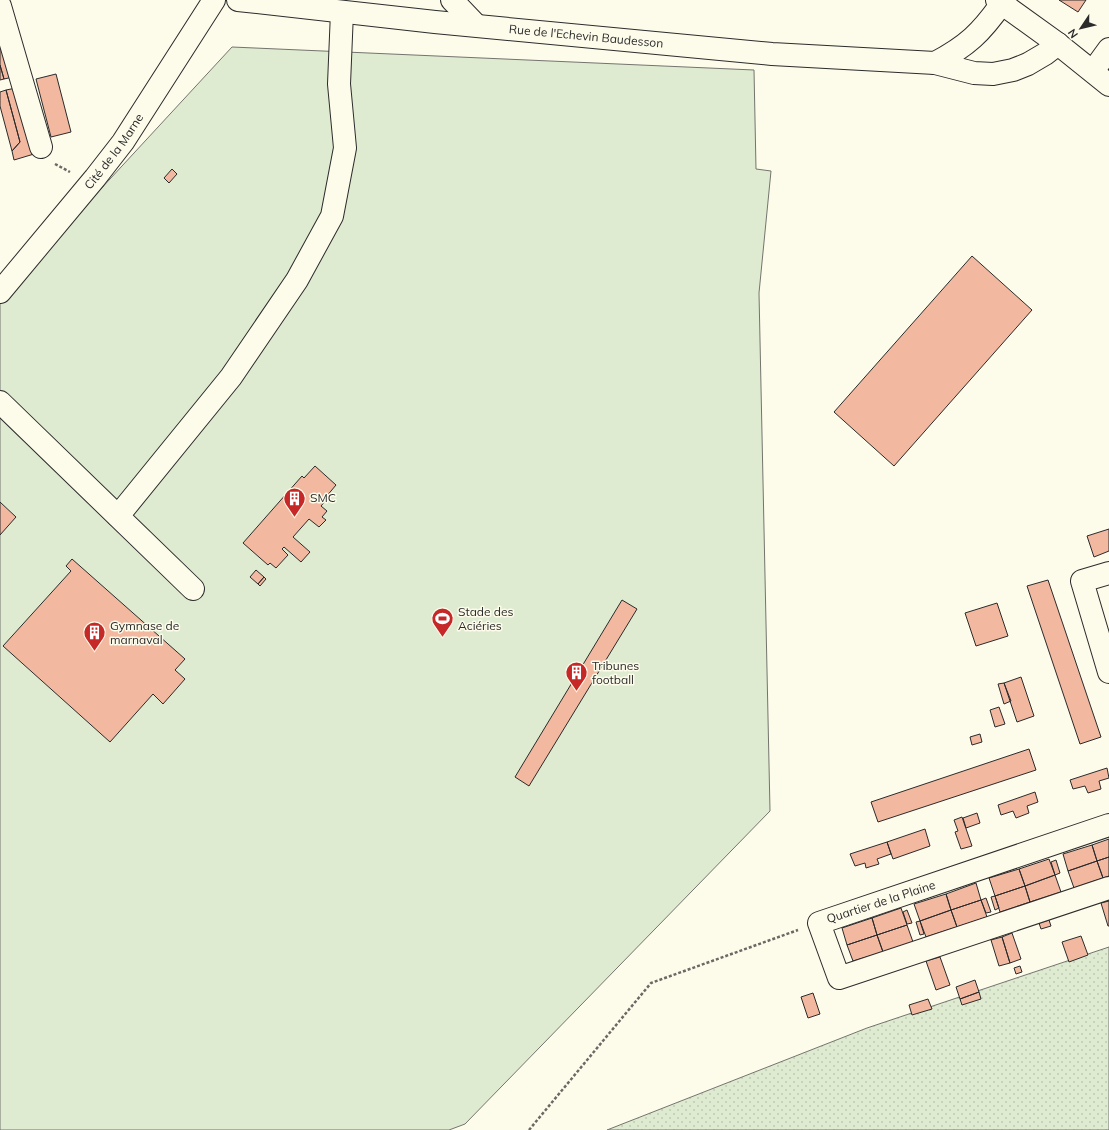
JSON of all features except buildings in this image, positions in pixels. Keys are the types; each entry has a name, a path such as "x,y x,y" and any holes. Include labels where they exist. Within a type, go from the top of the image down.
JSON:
{"street":[{"name":"Cité de la Marne","path":"0,292 123,142 214,0"},
{"name":"Rue de l'Echevin Baudesson","path":"238,0 352,13 772,54 935,64 974,74 993,74 1012,70 1028,64 1058,44"},
{"path":"118,516 231,377 297,280 332,216 345,148 339,84 352,13 384,0"},
{"path":"452,0 476,25"},
{"path":"935,64 954,53 973,39 987,24 1000,2 1058,44 1101,78 1109,49"},
{"path":"0,6 41,146"},
{"path":"0,402 193,589"},
{"path":"1109,573 1082,581 1109,672"},
{"name":"Quartier de la Plaine","path":"1109,825 819,923 839,978 1109,888"}],"path":[{"path":"41,146 55,165 73,174 95,178"},
{"path":"529,1130 651,983 819,923"}],"green space":[{"path":"232,47 754,70 756,169 771,171 759,293 770,811 465,1124 449,1130 0,1130 0,298"},
{"path":"1109,947 1109,1130 607,1130 867,1028"}],"place":[{"name":"SMC","path":"294,518"},
{"name":"Stade des Aciéries","path":"442,638"},
{"name":"Gymnase de marnaval","path":"94,652"},
{"name":"Tribunes football","path":"576,692"}]}
